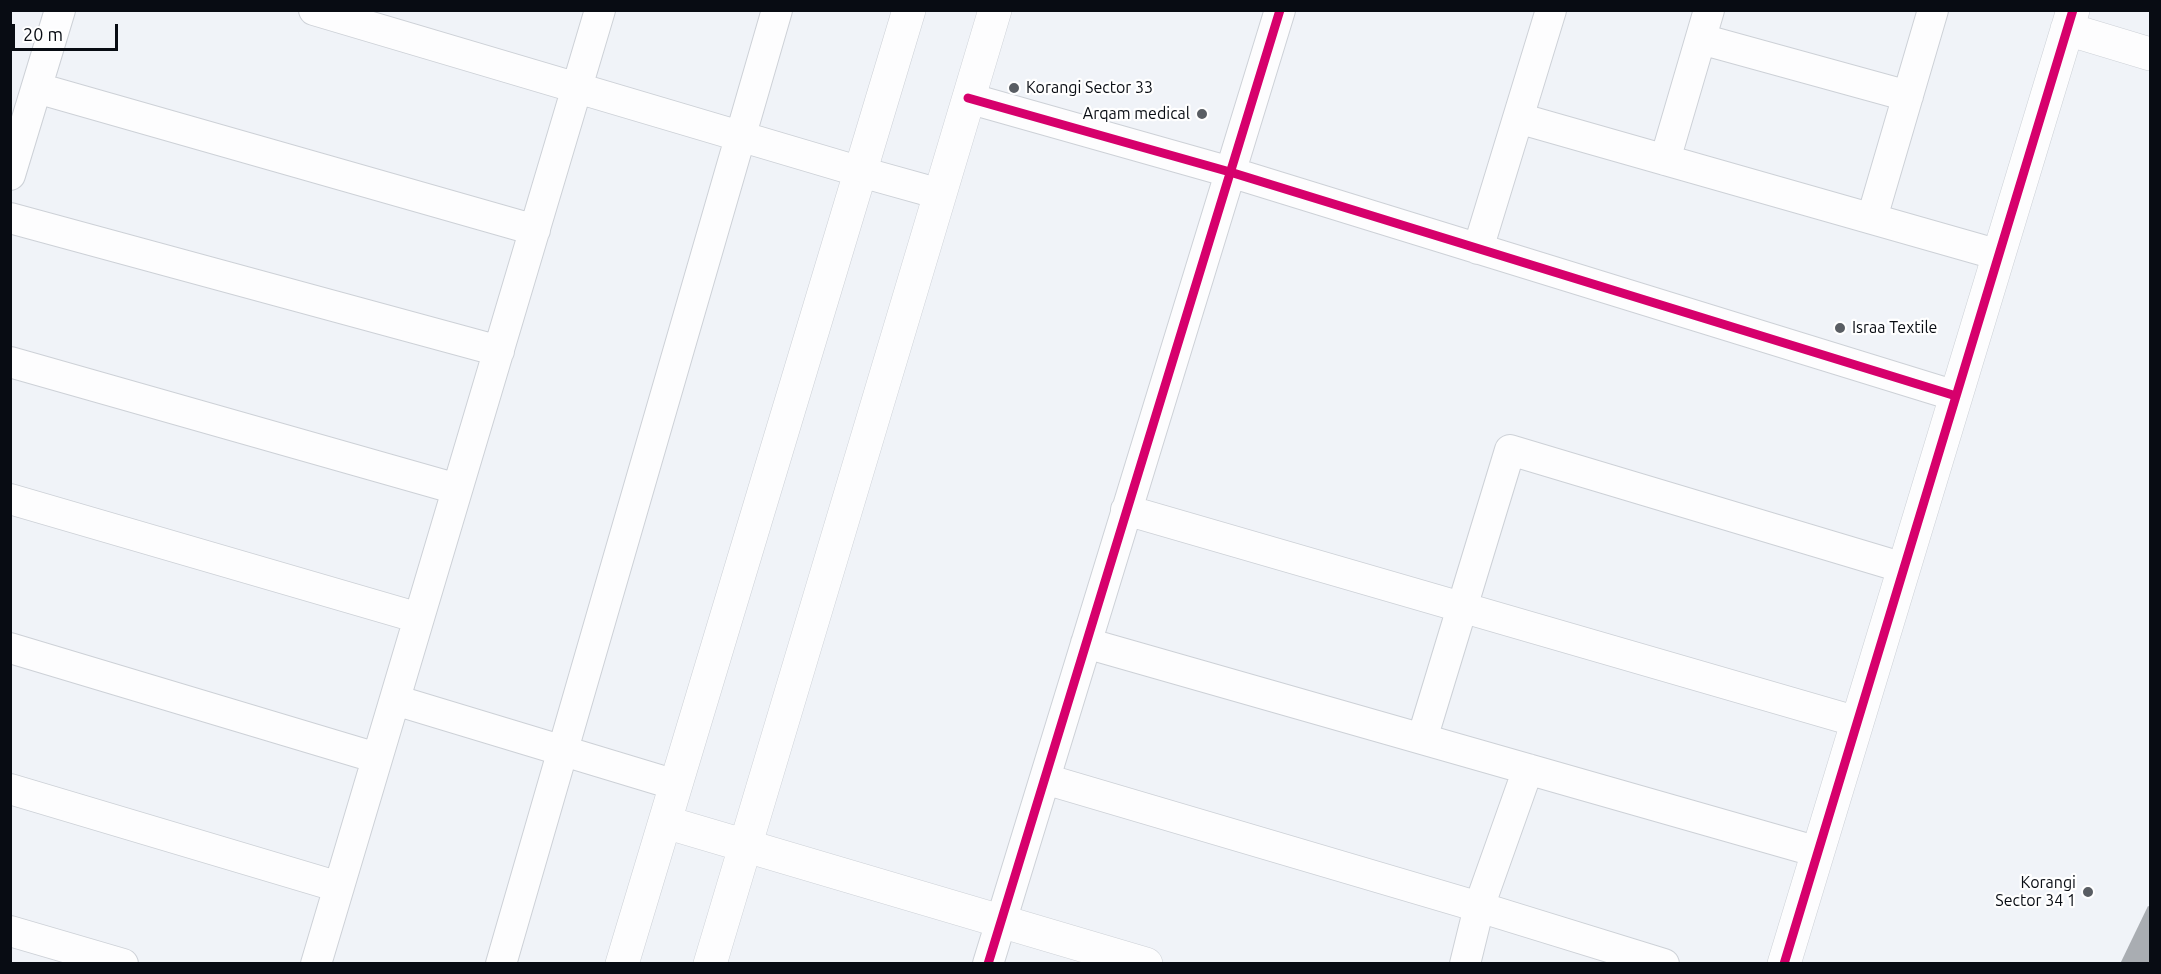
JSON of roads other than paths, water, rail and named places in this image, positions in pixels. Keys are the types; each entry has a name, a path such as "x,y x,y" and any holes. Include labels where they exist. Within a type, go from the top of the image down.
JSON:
{"street":[{"path":"10,175 60,10"},
{"path":"314,10 940,194"},
{"path":"316,963 600,10"},
{"path":"501,963 777,10"},
{"path":"622,963 909,10"},
{"path":"710,963 995,10"},
{"path":"988,963 1280,10"},
{"path":"1478,249 1551,10"},
{"path":"1665,160 1709,10"},
{"path":"1872,218 1933,10"},
{"path":"1784,963 2070,20 2151,54"},
{"path":"1701,39 1908,96"},
{"path":"37,88 535,230"},
{"path":"968,98 1230,172 1956,396"},
{"path":"1518,118 1999,255"},
{"path":"10,218 499,351"},
{"path":"10,362 457,489"},
{"path":"1422,739 1510,450 1904,568"},
{"path":"10,499 419,618"},
{"path":"1126,510 1858,722"},
{"path":"1086,643 1818,852"},
{"path":"10,648 377,758"},
{"path":"395,700 676,785"},
{"path":"1465,963 1479,907 1528,769"},
{"path":"1045,779 1664,963"},
{"path":"10,789 339,887"},
{"path":"665,822 1146,963"},
{"path":"10,931 123,963"}],"place":[{"name":"Korangi Sector 33","path":"1014,88"},
{"name":"Arqam medical","path":"1202,114"},
{"name":"Israa Textile","path":"1840,328"},
{"name":"Korangi Sector 34 1","path":"2088,892"}]}
